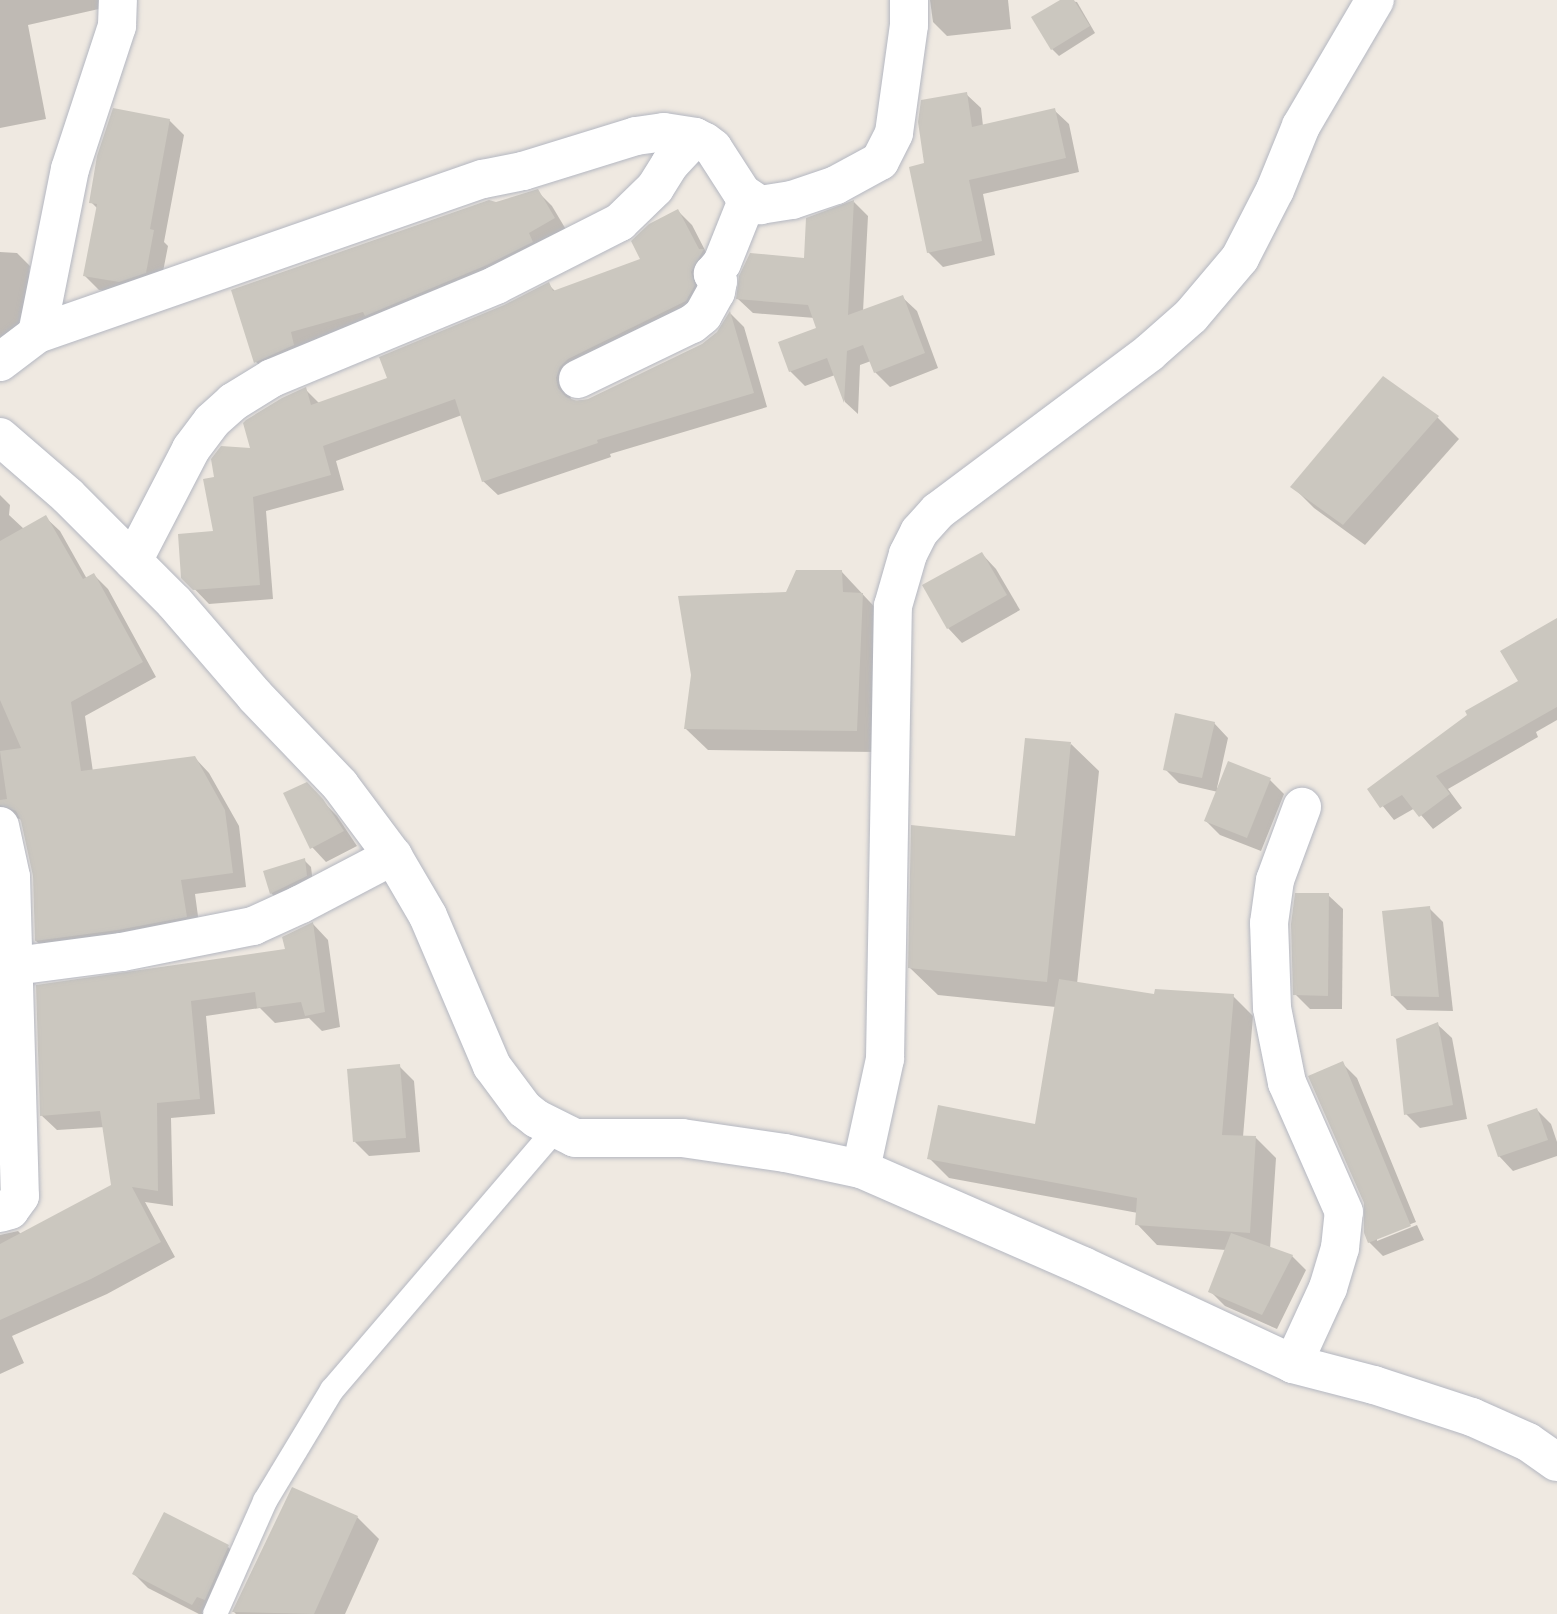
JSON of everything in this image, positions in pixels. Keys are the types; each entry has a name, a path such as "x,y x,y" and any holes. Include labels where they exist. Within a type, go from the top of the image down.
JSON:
{"street":[{"path":"37,334 70,169 117,26 118,0"},
{"path":"0,362 37,334 484,179 523,171 636,136 664,132 695,137 713,148 748,198 765,206 836,185 880,160 894,133 909,24 909,0"},
{"path":"860,1169 885,1059 893,606 908,554 919,532 938,511 1149,353 1191,316 1216,287 1240,258 1275,190 1301,126 1374,0"},
{"path":"133,561 191,449 212,421 233,402 284,373 496,285 620,222 655,188 670,163 695,137"},
{"path":"578,379 692,324 703,315 716,292 718,281 713,274 722,263 748,198"},
{"path":"0,437 68,496 133,561 340,785 393,856 428,916 492,1066 524,1109 555,1130 575,1138 662,1137 713,1142 860,1169 1083,1266 1293,1364 1399,1392 1472,1417 1528,1442 1557,1462"},
{"path":"1293,1364 1328,1288 1340,1248 1344,1212 1287,1083 1272,1008 1269,937 1275,880 1302,807"},
{"path":"0,826 11,877 20,1196 10,1210 0,1213"},
{"path":"15,966 122,952 253,926 302,904 393,856"}],"lane":[{"path":"215,1614 265,1501 332,1391 555,1130"}],"building":[{"path":"1060,0 1074,0 1090,26 1051,50 1031,17"},
{"path":"967,92 972,127 1055,108 1066,158 969,180 982,241 927,253 909,167 924,163 918,122 921,100"},
{"path":"113,108 170,119 150,229 154,230 146,273 119,282 83,276 97,204 89,203 97,156"},
{"path":"538,189 555,218 529,233 533,242 487,265 365,316 363,312 291,332 294,345 254,363 231,290 489,200 496,202"},
{"path":"854,200 848,315 903,295 925,353 874,373 863,345 847,351 844,403 827,358 789,372 778,342 816,328 808,305 736,299 739,276 750,253 804,258 806,218"},
{"path":"678,209 699,249 704,249 691,272 695,285 686,301 568,359 560,367 556,378 558,388 566,397 577,401 588,399 702,344 717,332 730,311 754,393 597,440 598,443 482,482 455,399 323,446 331,475 253,497 260,585 193,590 181,578 178,534 213,531 203,479 214,477 211,459 221,446 250,448 243,423 246,420 306,387 311,405 387,378 379,357 504,305 549,282 553,291 640,259 631,241 649,224"},
{"path":"1383,376 1439,416 1343,525 1290,487"},
{"path":"46,515 83,579 94,573 143,662 71,702 81,771 195,756 225,810 233,873 181,880 187,917 35,941 33,876 21,821 16,811 0,805 0,800 7,799 0,751 21,748 0,700 0,541"},
{"path":"982,552 1007,595 947,629 922,585"},
{"path":"796,570 842,570 843,592 863,593 857,731 684,729 691,675 678,596 786,592"},
{"path":"1557,618 1557,707 1436,776 1450,794 1419,817 1402,795 1380,808 1367,789 1467,715 1465,711 1518,681 1500,651"},
{"path":"1175,713 1215,722 1202,778 1163,770"},
{"path":"1025,738 1071,742 1047,982 908,968 911,825 1015,836"},
{"path":"1228,761 1271,778 1247,838 1204,821"},
{"path":"307,782 323,799 344,831 310,849 283,793"},
{"path":"305,858 307,876 270,894 263,871"},
{"path":"1295,893 1329,893 1328,996 1293,995 1291,924"},
{"path":"1430,906 1439,997 1391,996 1382,911"},
{"path":"313,922 325,1012 305,1016 301,1002 257,1008 255,992 191,1001 200,1099 157,1103 158,1191 132,1187 161,1242 91,1279 0,1320 0,1244 111,1185 100,1111 40,1116 36,985 285,949 282,937"},
{"path":"1059,979 1154,994 1155,989 1234,994 1222,1135 1256,1136 1250,1233 1135,1225 1137,1198 927,1159 938,1105 1035,1124"},
{"path":"1438,1022 1453,1105 1404,1115 1396,1039"},
{"path":"1343,1061 1411,1226 1368,1243 1364,1233 1364,1203 1308,1076"},
{"path":"400,1064 406,1138 353,1142 347,1069"},
{"path":"1537,1108 1548,1140 1498,1157 1487,1125"},
{"path":"1231,1233 1293,1255 1262,1315 1208,1292"},
{"path":"292,1487 358,1516 314,1614 232,1612"},
{"path":"164,1512 229,1545 205,1600 197,1597 192,1605 132,1574"}]}
